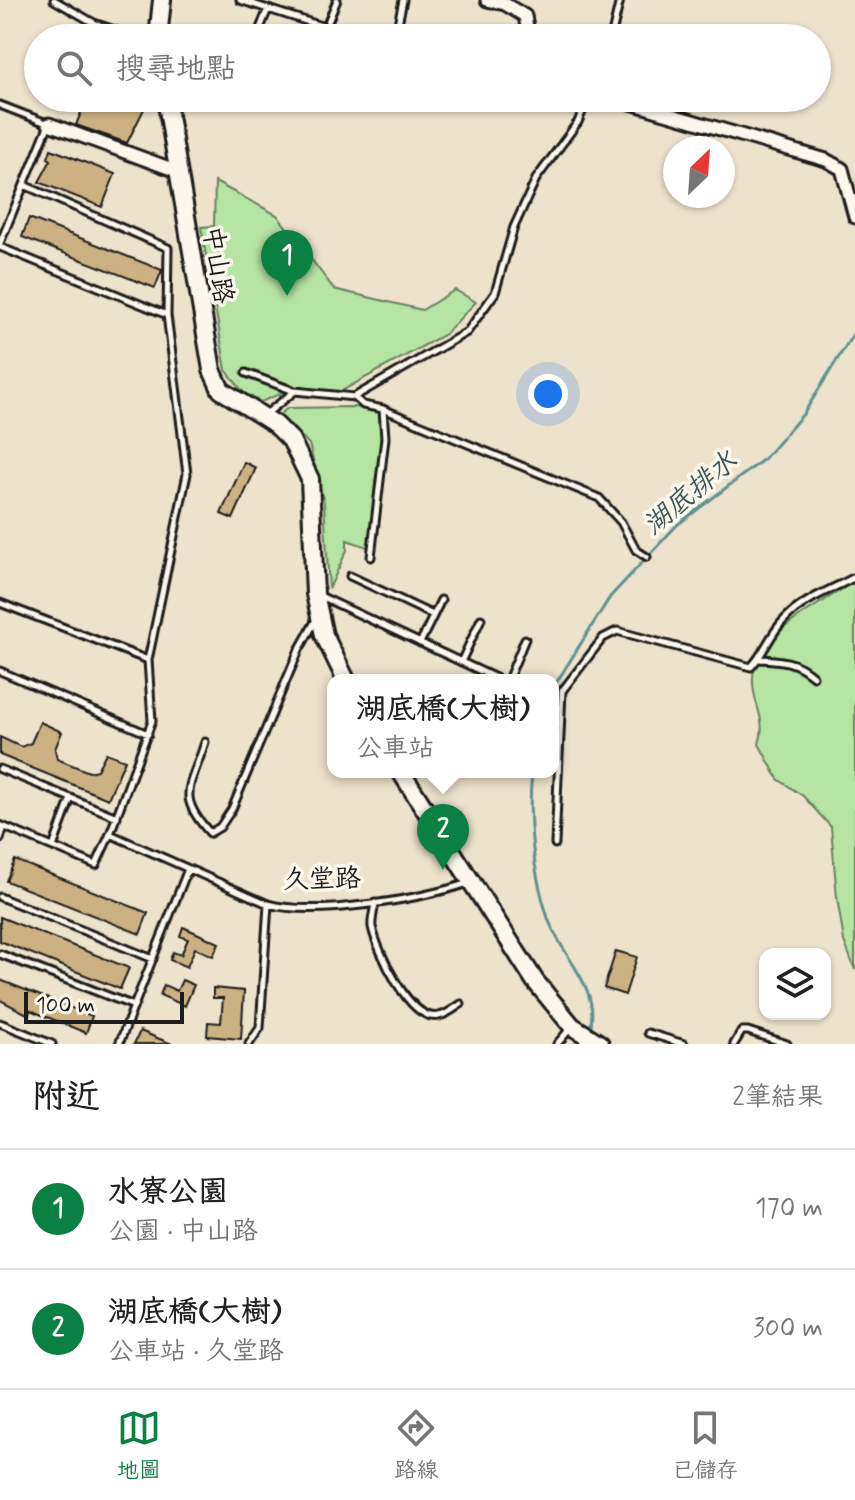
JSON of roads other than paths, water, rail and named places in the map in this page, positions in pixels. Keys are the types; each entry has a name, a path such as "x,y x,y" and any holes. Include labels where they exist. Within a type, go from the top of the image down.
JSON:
{"street":[{"path":"159,24 162,0"},
{"path":"487,0 505,4 525,16 526,24"},
{"name":"中山路","path":"168,112 212,370 221,390 262,417"},
{"path":"662,112 826,160 842,169 855,217"},
{"path":"49,124 177,171"},
{"path":"262,417 291,440 310,479 315,594 334,658 343,674"},
{"path":"405,778 535,981 576,1029 598,1043"}],"lane":[{"path":"55,0 97,24"},
{"path":"240,0 316,24"},
{"path":"327,24 337,0"},
{"path":"398,24 403,0"},
{"path":"614,24 620,0"},
{"path":"262,24 268,9"},
{"path":"0,105 49,124 0,245 167,315"},
{"path":"354,397 405,365 449,345 481,315 495,293 514,227 536,179 582,112"},
{"path":"0,839 2,826 96,865 152,721 148,660 187,474 167,315 168,248 24,185"},
{"path":"246,373 295,391 354,397 363,405 383,409 599,498 621,522 636,550 647,557"},
{"path":"262,417 295,391"},
{"path":"371,557 385,438 383,409"},
{"path":"350,576 433,615"},
{"path":"559,697 603,638 617,631 751,667 759,659 765,642 799,607 855,577"},
{"path":"315,594 487,674"},
{"path":"420,643 441,600"},
{"path":"0,603 148,660"},
{"path":"205,742 187,800 192,813 210,833 220,827 232,809 299,650 319,613"},
{"path":"461,662 481,619"},
{"path":"510,674 525,639"},
{"path":"759,659 786,660 800,665 813,676"},
{"path":"0,671 148,734"},
{"path":"559,742 559,773"},
{"path":"0,769 117,817"},
{"path":"555,844 559,778"},
{"path":"53,847 71,798"},
{"path":"110,834 268,904"},
{"path":"119,1044 188,869"},
{"name":"久堂路","path":"249,1044 260,1028 268,904 287,909 375,903 470,882"},
{"path":"0,897 153,959"},
{"path":"375,903 371,924 381,952 406,999 428,1016 440,1016 461,1004"},
{"path":"0,954 134,1006"},
{"path":"0,1023 52,1044"},
{"path":"557,1044 576,1029"},
{"path":"734,1044 742,1031 787,1044"},
{"path":"648,1033 684,1044"}],"waterway":[{"name":"湖底排水","path":"559,678 610,597 677,525 764,459 804,413 855,331"},
{"name":"湖底排水","path":"532,778 532,845 538,882 554,932 590,999 590,1030"}],"place":[{"name":"水寮公園","path":"287,296"},
{"name":"湖底橋(大樹)","path":"443,870"}]}
